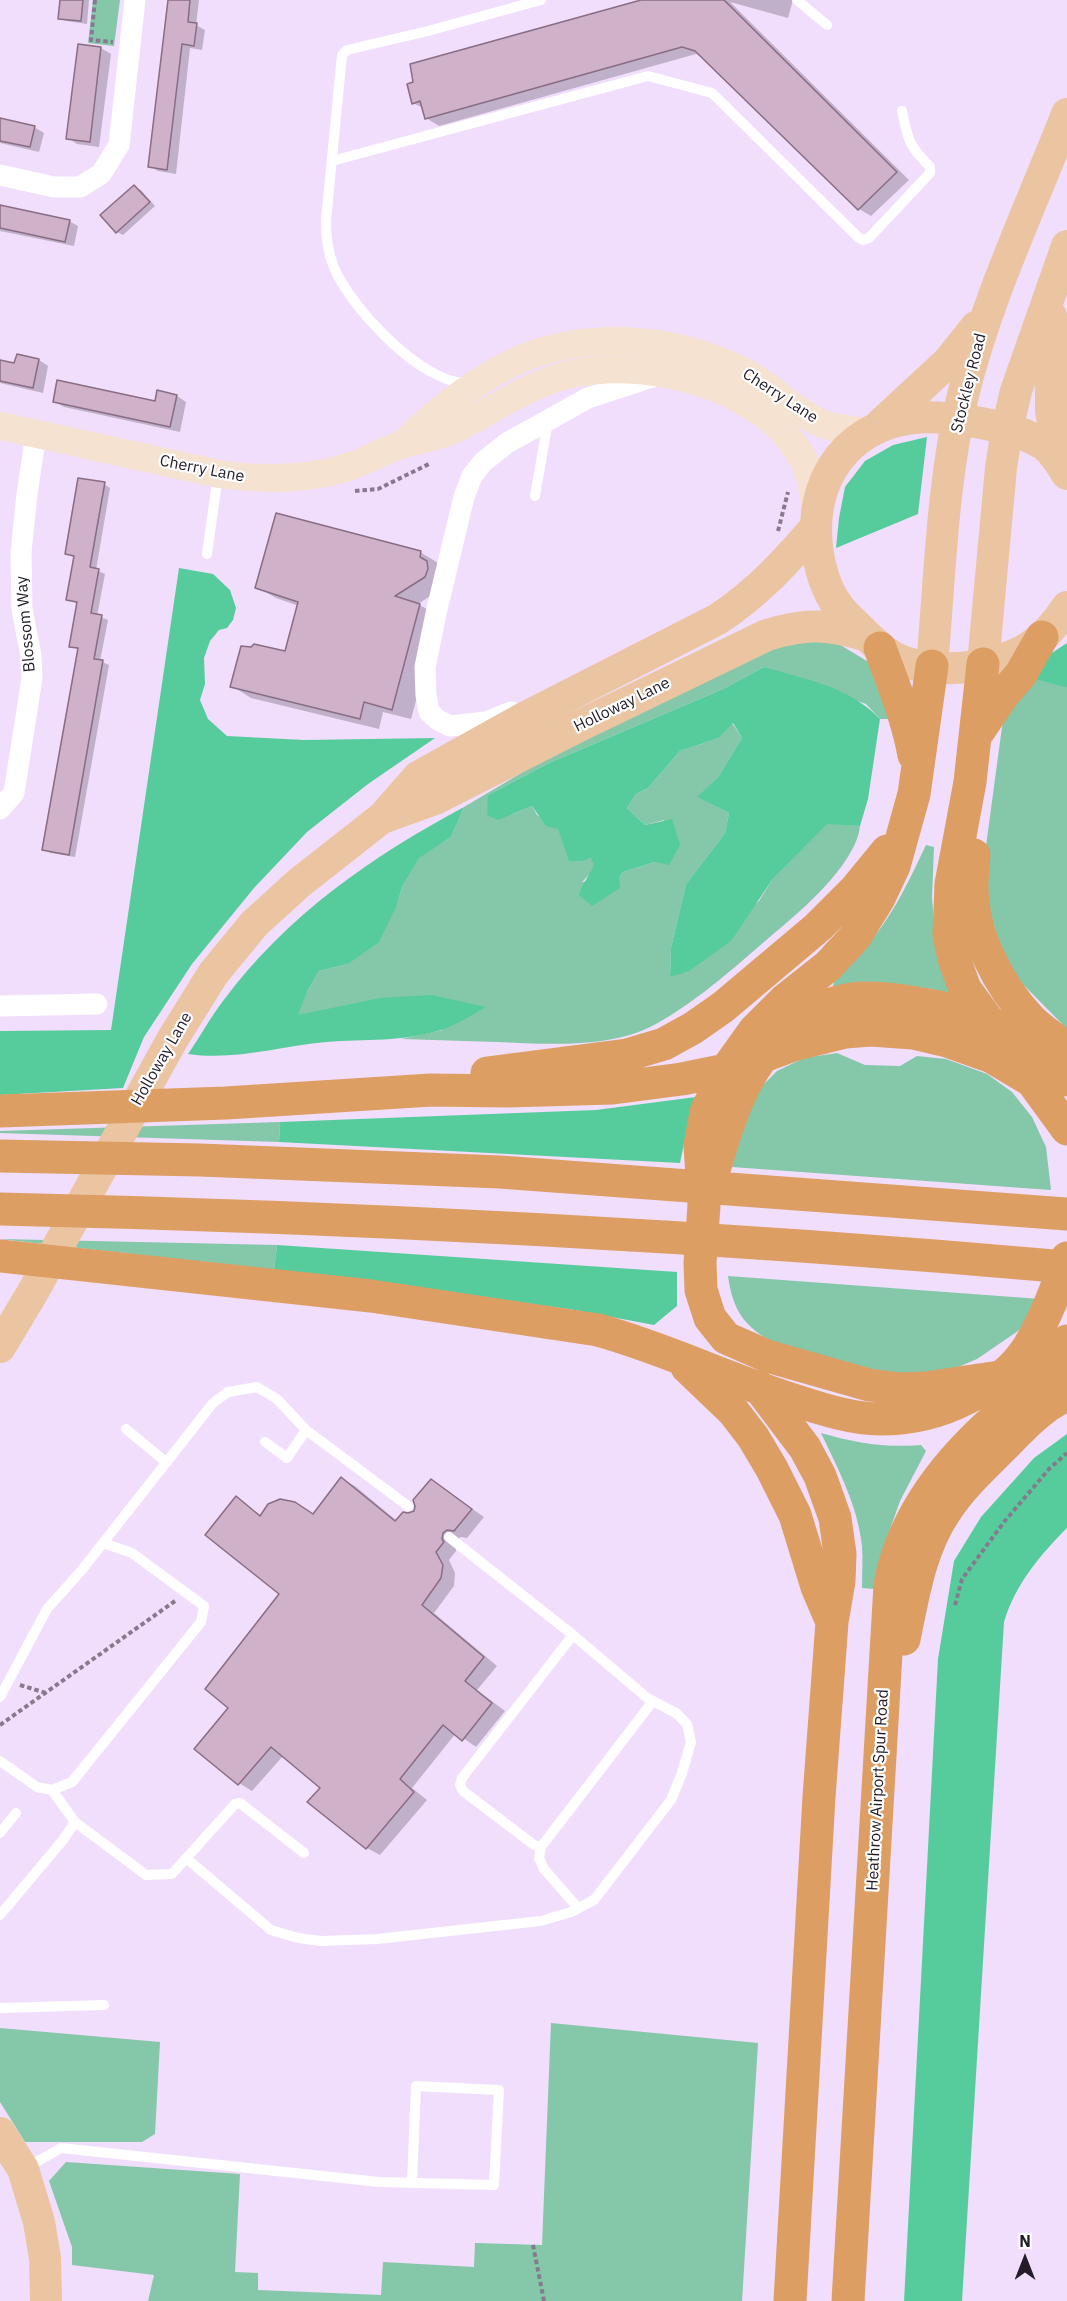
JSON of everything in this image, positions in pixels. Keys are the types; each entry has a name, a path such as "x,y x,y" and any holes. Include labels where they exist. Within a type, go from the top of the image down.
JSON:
{"highway":[{"path":"976,734 1059,620"},
{"path":"874,642 909,730 917,777"},
{"path":"983,664 970,782 951,884 950,935 954,959 965,989 1067,1129"},
{"path":"790,2301 804,2035 832,1622 839,1581 840,1554 832,1508 820,1476 805,1448 710,1318 701,1290 700,1263 704,1205 700,1158 703,1122 710,1102 726,1071 754,1031 785,1000 828,966 855,937 879,898 894,866 917,777 932,666"},
{"path":"970,782 975,822 972,888 979,932 998,973 1013,998 1032,1021 1067,1049"},
{"path":"431,1090 494,1071 627,1055 664,1044 693,1028 723,1007 818,927 855,890 904,831"},
{"path":"704,1205 730,1116 760,1059 782,1035 802,1019 838,1002 865,998 896,1000 940,1007 987,1022 1011,1035 1067,1080"},
{"path":"0,1111 226,1102 431,1090 613,1088 726,1071 793,1045 825,1036 891,1030 947,1041 992,1057 1029,1079"},
{"path":"0,1156 200,1160 488,1172 654,1182 1067,1214"},
{"path":"4,1209 171,1213 651,1236 1067,1267"},
{"path":"0,1256 371,1296 598,1330 676,1356 761,1390 830,1411 877,1419 901,1418 948,1408 1002,1377 1029,1346 1054,1296 1067,1258"},
{"path":"726,1338 767,1356 869,1385 900,1389 925,1388 1057,1369"},
{"name":"Heathrow Airport Spur Road","path":"848,2301 890,1585 894,1565 908,1528 941,1473 971,1440 1057,1369 1067,1341"},
{"path":"676,1356 733,1411 753,1437 772,1469 795,1515 817,1587 832,1622"},
{"path":"880,1750 918,1575 944,1513 961,1490 1019,1431 1043,1409 1067,1395"}],"main road":[{"name":"Stockley Road","path":"932,666 948,477 958,420 973,361 995,294 1067,114"},
{"path":"983,664 1000,468 1007,429 1016,391 1067,246"},
{"path":"1051,288 1051,410 1063,467"},
{"path":"995,294 980,322 948,362 873,429 856,441 835,465 823,486 815,519 819,560 828,589 837,605 874,642 895,658 913,664 963,668 1016,655 1059,620"},
{"path":"873,429 919,417 958,420 1007,429 1042,443 1063,467"},
{"name":"Holloway Lane","path":"0,1347 34,1290 172,1040 213,974 254,924 339,850 383,817 418,777 525,718 718,619 746,600 769,580 815,519"},
{"name":"Holloway Lane","path":"383,817 435,799 767,635 808,625 844,629 874,642"},
{"path":"0,2133 23,2169 39,2222 45,2258 46,2301"}],"street":[{"path":"0,175 54,187 80,187 101,174 119,145 135,0"},
{"name":"Cherry Lane","path":"402,445 441,408 513,363 554,349 604,342 652,343 688,350 729,364 748,374 823,424 873,429"},
{"name":"Cherry Lane","path":"0,426 250,479 317,474 344,468 402,445 445,434 527,391 573,373 628,369 667,373 701,382 734,397 757,411 785,433 807,467 815,519"},
{"path":"607,677 486,722 450,726 429,712 425,667 464,497 472,476 488,458 507,443 588,398 667,373"},
{"name":"Blossom Way","path":"0,809 14,793 32,678 31,656 22,609 21,552 36,434"},
{"path":"0,1006 98,1004"}],"lane":[{"path":"480,382 457,383 418,364 395,346 348,291 333,266 326,239 344,52 541,0"},
{"path":"797,0 827,25"},
{"path":"332,161 648,76 712,93 863,240 869,238 930,173 930,167 913,150 908,141 902,111"},
{"path":"535,495 548,421"},
{"path":"207,554 219,474"},
{"path":"0,1697 47,1609 103,1543 213,1403 228,1392 257,1387 277,1399 306,1430 408,1506"},
{"path":"126,1429 166,1462"},
{"path":"265,1442 287,1458 306,1430"},
{"path":"186,1858 272,1930 297,1938 321,1941 388,1938 541,1921 594,1900 671,1800 691,1742 687,1724 676,1713 649,1699 573,1635 449,1537"},
{"path":"0,1761 37,1787 52,1790 72,1782 201,1622 204,1606 132,1553 103,1543"},
{"path":"541,1847 534,1845 463,1791 460,1785 462,1778 573,1635"},
{"path":"578,1908 544,1869 539,1858 541,1847 650,1705 649,1699"},
{"path":"52,1790 75,1822 146,1875 172,1874 235,1804 240,1803 304,1853"},
{"path":"0,1833 16,1814"},
{"path":"0,1915 63,1840 75,1822"},
{"path":"0,2008 104,2005"},
{"path":"23,2169 61,2148 380,2182 412,2183 495,2185 499,2090 416,2086 412,2183"}],"path":[{"path":"95,0 91,40 130,44"},
{"path":"775,540 789,489"},
{"path":"955,1605 962,1579 1026,1495 1049,1468 1067,1453"},
{"path":"0,1725 176,1600"},
{"path":"8,1682 46,1693"},
{"path":"533,2245 544,2301"}],"green space":[{"path":"93,0 120,0 114,46 88,43"},
{"path":"927,437 918,514 836,548 845,487 865,461 893,445"},
{"path":"179,568 213,574 230,590 236,608 233,620 227,628 219,630 210,641 204,658 205,684 200,700 208,719 227,736 304,740 435,738 368,784 307,832 254,888 192,964 144,1037 123,1088 0,1095 0,1031 111,1030"},
{"path":"797,640 837,643 872,664 893,719 880,719 866,704 764,667 723,689 549,763 488,795 513,814 532,806 537,815 558,829 595,863 591,873 582,882 619,878 623,872 655,862 664,820 645,825 627,808 636,794 648,788 680,751 719,738 732,723 742,738 718,777 698,797 729,813 725,833 686,884 671,948 670,977 759,901 772,880 827,823 860,826 850,853 818,893 737,965 689,1003 672,1015 636,1033 577,1043 535,1044 401,1039 443,1030 297,1015 319,971 348,964 397,905 402,887 419,857 451,837 464,807 560,750 772,648"},
{"path":"1067,643 1067,688 1036,679 1044,658"},
{"path":"764,667 841,691 868,708 880,719 868,799 860,826 827,824 772,880 731,941 689,971 670,977 671,948 686,884 725,833 729,813 697,797 718,777 742,738 733,723 719,738 680,751 648,788 636,794 627,808 645,825 672,819 680,845 669,865 655,862 623,872 619,878 620,888 592,906 579,895 594,864 590,858 583,861 569,861 558,829 546,826 532,806 498,820 487,815 488,795 549,763 723,689"},
{"path":"1036,678 1067,688 1067,1029 1007,968 986,899 986,846 1002,727 1005,714"},
{"path":"464,807 451,837 419,858 402,887 397,905 379,942 348,964 319,971 298,1015 380,998 432,995 486,1007 447,1028 412,1037 326,1042 223,1056 188,1054 218,1007 248,970 303,915 396,846"},
{"path":"926,845 934,847 932,898 935,932 958,996 864,984 833,986 841,971 882,927"},
{"path":"837,1053 865,1065 900,1066 917,1056 946,1059 987,1074 1012,1092 1032,1117 1046,1147 1051,1190 732,1167 738,1141 755,1093 777,1071 804,1058"},
{"path":"696,1097 680,1163 279,1142 280,1122 596,1110"},
{"path":"280,1122 279,1142 0,1133 0,1131"},
{"path":"0,1239 277,1245 274,1270"},
{"path":"277,1245 677,1272 677,1306 654,1325 569,1309 274,1270"},
{"path":"728,1276 1040,1299 1031,1318 1018,1331 977,1359 956,1368 902,1377 775,1344 755,1331 742,1316 733,1299"},
{"path":"821,1433 871,1444 921,1445 926,1451 900,1501 884,1546 874,1589 862,1588 860,1531 846,1488"},
{"path":"1067,1434 1067,1528 1030,1571 1015,1596 1004,1622 962,2301 904,2301 938,1659 954,1561 981,1517 1034,1458"},
{"path":"551,2023 758,2043 742,2301 148,2301 154,2275 72,2265 72,2247 49,2181 66,2162 240,2174 235,2272 258,2273 258,2290 381,2295 383,2262 474,2267 475,2243 542,2245"},
{"path":"0,2028 160,2042 155,2134 142,2142 25,2142 0,2102"}],"building":[{"path":"60,0 83,0 81,21 58,19"},
{"path":"168,0 190,0 188,22 197,23 194,46 182,44 167,170 148,167"},
{"path":"641,0 724,0 897,172 858,210 695,51 682,47 425,119 420,101 412,104 407,84 413,82 410,64"},
{"path":"78,44 101,47 90,142 66,139"},
{"path":"0,118 35,126 30,147 0,141"},
{"path":"134,185 150,202 116,233 100,215"},
{"path":"0,205 70,220 65,242 0,228"},
{"path":"17,354 39,359 33,388 0,381 0,360 14,363"},
{"path":"57,380 155,401 157,390 177,395 170,427 53,402"},
{"path":"78,478 105,482 90,567 99,569 91,613 102,615 94,659 103,660 69,855 42,850 78,648 69,647 77,602 66,600 74,556 65,554"},
{"path":"276,513 421,551 420,557 427,561 428,569 425,577 395,596 420,604 392,710 364,702 360,719 230,687 241,646 251,647 254,644 285,651 298,602 255,588"},
{"path":"341,1477 395,1521 403,1512 414,1511 413,1500 431,1479 472,1509 454,1531 447,1530 443,1533 444,1542 436,1552 443,1565 441,1578 422,1605 484,1657 465,1681 492,1703 462,1741 443,1725 400,1779 414,1792 366,1849 307,1802 320,1788 271,1747 238,1785 194,1749 228,1708 205,1689 279,1594 205,1535 236,1496 260,1516 268,1504 280,1499 295,1502 313,1514"}]}
